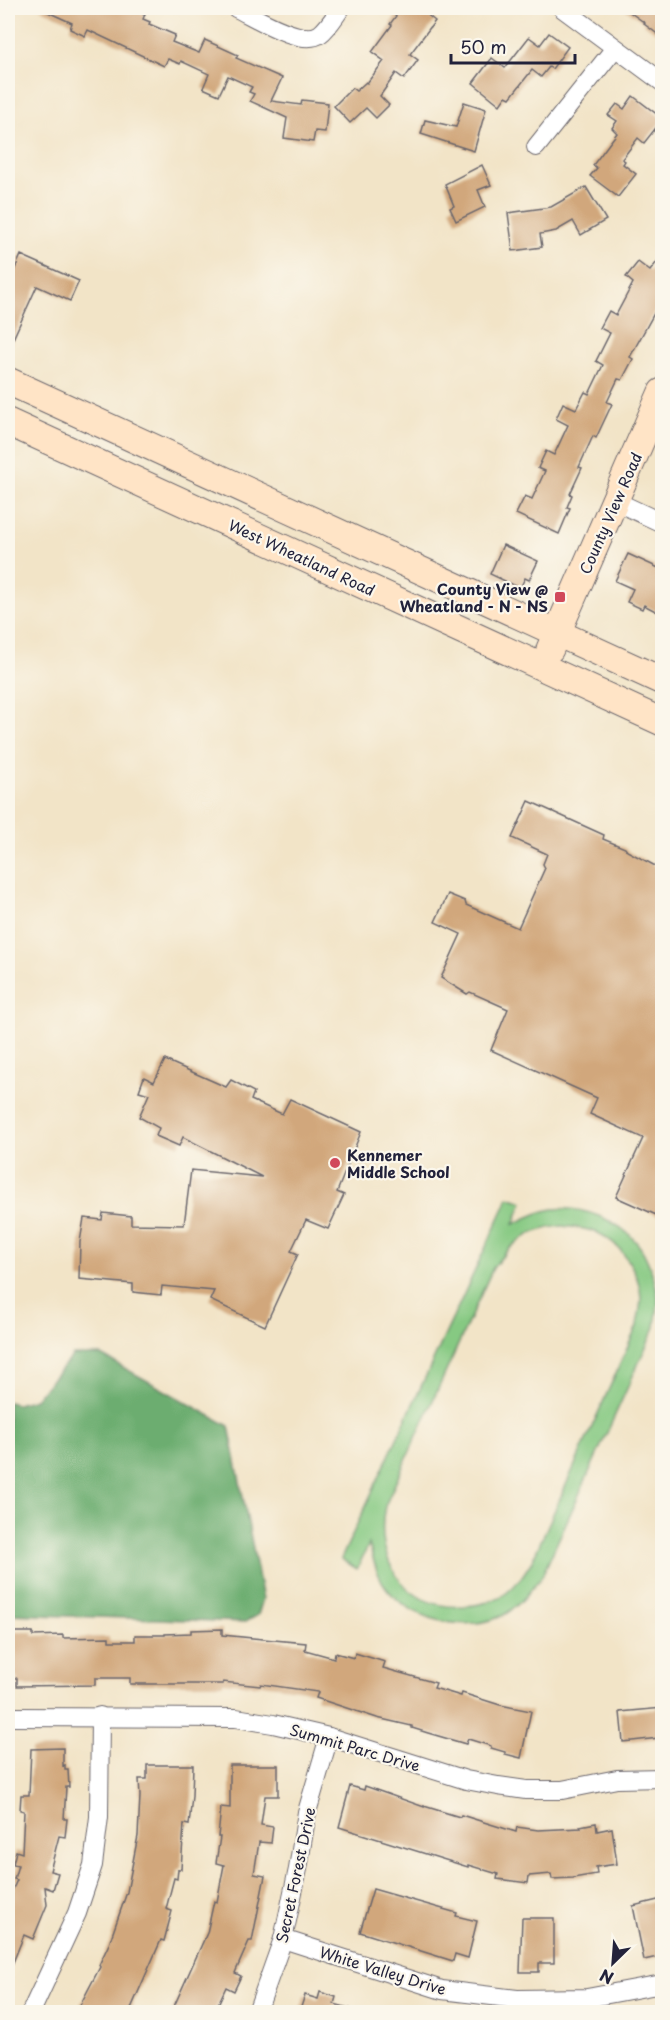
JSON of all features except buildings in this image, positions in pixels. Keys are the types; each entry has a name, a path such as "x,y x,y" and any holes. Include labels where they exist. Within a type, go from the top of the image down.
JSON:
{"main road":[{"path":"8,381 663,681"},
{"name":"County View Road","path":"542,667 663,392"},
{"name":"West Wheatland Road","path":"8,422 663,722"},
{"path":"220,520 234,485"}],"street":[{"path":"236,8 299,38 311,38 321,33 341,8"},
{"path":"562,8 663,82"},
{"path":"536,147 615,48"},
{"path":"615,501 663,523"},
{"path":"31,2013 77,1913 93,1865 99,1817 100,1716"},
{"name":"Summit Parc Drive","path":"8,1717 236,1718 329,1737 466,1780 526,1790 562,1790 617,1779 663,1778"},
{"name":"Secret Forest Drive","path":"256,2013 283,1939 307,1812 329,1737"},
{"name":"White Valley Drive","path":"283,1939 442,1990 517,1999 587,1998 663,1984"}],"green space":[{"path":"509,1197 523,1202 514,1224 543,1211 576,1210 610,1221 629,1235 644,1254 654,1278 658,1299 655,1327 542,1576 526,1596 507,1613 492,1620 457,1623 439,1620 422,1615 393,1596 378,1574 369,1544 357,1569 341,1559","holes":["561,1226 598,1233 614,1244 628,1260 640,1288 641,1301 637,1326 532,1561 519,1580 502,1596 480,1604 445,1606 427,1601 411,1591 399,1579 390,1563 384,1546 385,1506 493,1268 514,1244 530,1234"]},
{"path":"73,1355 101,1355 229,1426 263,1599 258,1615 246,1622 8,1614 8,1402 17,1404 35,1399"}],"place":[{"name":"County View @ Wheatland - N - NS","path":"560,597"},
{"name":"Kennemer Middle School","path":"335,1163"}]}
